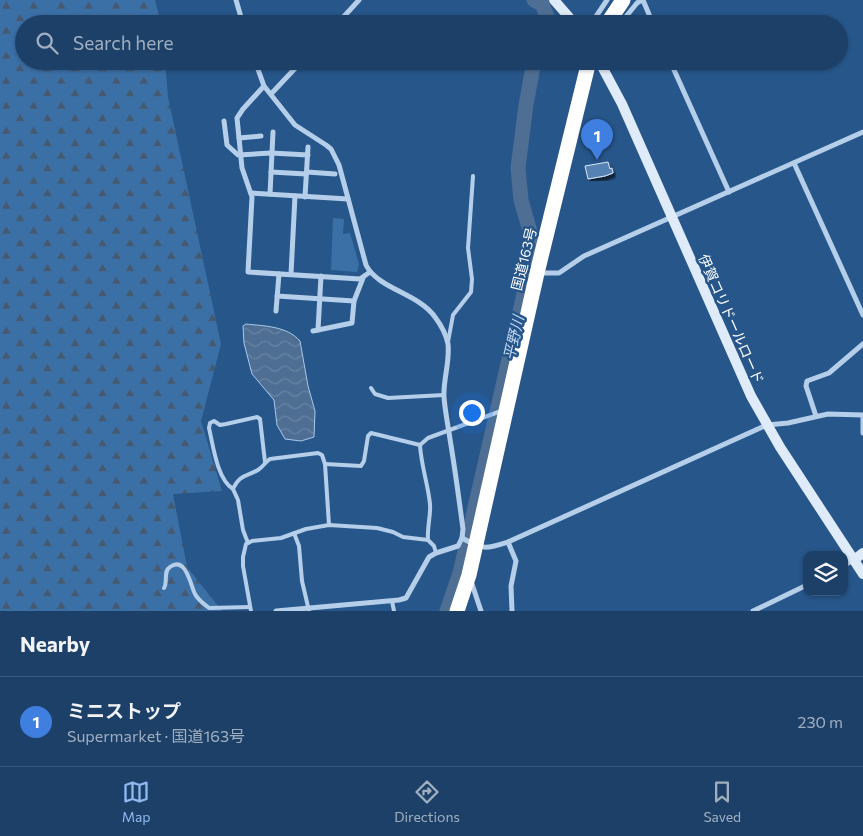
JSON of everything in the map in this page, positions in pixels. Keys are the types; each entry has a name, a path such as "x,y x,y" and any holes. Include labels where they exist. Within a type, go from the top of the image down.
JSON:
{"highway":[{"path":"612,15 623,0"},
{"name":"国道163号","path":"458,611 476,546 500,412 587,70"}],"street":[{"path":"236,0 240,15"},
{"path":"345,15 359,0"},
{"path":"554,0 567,15"},
{"path":"597,15 607,0"},
{"path":"627,15 642,0 649,15"},
{"path":"258,70 264,86 295,125 330,150 339,165 366,266 370,272 375,278 412,296 434,315 443,330 448,344 444,395 464,529 458,546 429,557 406,598 309,610 276,611"},
{"path":"271,94 294,70"},
{"name":"伊賀コリドールロード","path":"604,70 622,104 740,372 767,425 860,554 863,574"},
{"path":"674,70 729,192"},
{"path":"264,86 238,115 240,156 243,174 251,193 248,272 363,278"},
{"path":"224,121 227,145 240,156 271,154 308,156"},
{"path":"270,194 273,132"},
{"path":"536,273 559,272 584,256 863,132"},
{"path":"238,138 261,136"},
{"path":"305,196 308,147"},
{"path":"794,163 863,315"},
{"path":"270,172 335,174"},
{"path":"251,193 348,199"},
{"path":"291,274 295,196"},
{"path":"321,276 316,330 352,323 354,301 358,287 363,278 370,272"},
{"path":"276,311 278,274"},
{"path":"277,296 354,301"},
{"path":"816,416 806,386 807,381 829,373 863,344"},
{"path":"462,538 476,546 488,548 508,542 767,425 788,423 828,414 863,416 863,433"},
{"path":"508,542 516,561 510,586 512,611"},
{"path":"848,562 860,554"},
{"path":"469,575 481,611"},
{"path":"752,611 803,587"}],"lane":[{"path":"448,344 452,315 470,292 472,279 468,248 473,176"},
{"path":"371,388 375,394 388,398 444,395"},
{"path":"428,540 427,522 430,508 420,458 420,445 428,438 500,412"},
{"path":"164,588 166,585 166,572 169,567 180,566 188,574 195,594 209,608 251,609 243,556 248,543 243,530 238,500 219,469 209,428 210,423 214,422 220,425 257,416 260,419 265,462"},
{"path":"325,464 361,466 364,461 368,436 372,434 420,445"},
{"path":"233,489 237,480 259,469 270,459 321,453 325,464 328,525"},
{"path":"248,543 281,538 306,528 328,525 377,528 407,538 428,540 434,546 436,553"},
{"path":"294,533 299,546 302,580 309,610"},
{"path":"392,601 394,611"}],"green space":[{"path":"0,0 155,0 159,15 15,15 15,70 166,70 168,97 221,344 201,421 222,491 173,494 187,567 222,611 0,611"},
{"path":"333,218 344,219 343,234 350,233 359,264 357,272 331,270"}],"water":[{"path":"246,324 268,326 289,332 300,341 308,386 315,411 314,437 301,441 285,439 277,425 274,400 252,374 244,343 243,326"}],"building":[{"path":"608,162 613,173 588,179 585,166"}],"waterway":[{"name":"平野川","path":"534,0 542,4 546,15"},
{"name":"平野川","path":"447,611 460,573 534,245 521,200 518,168 532,70"}],"place":[{"name":"ミニストップ","path":"597,160"}]}
